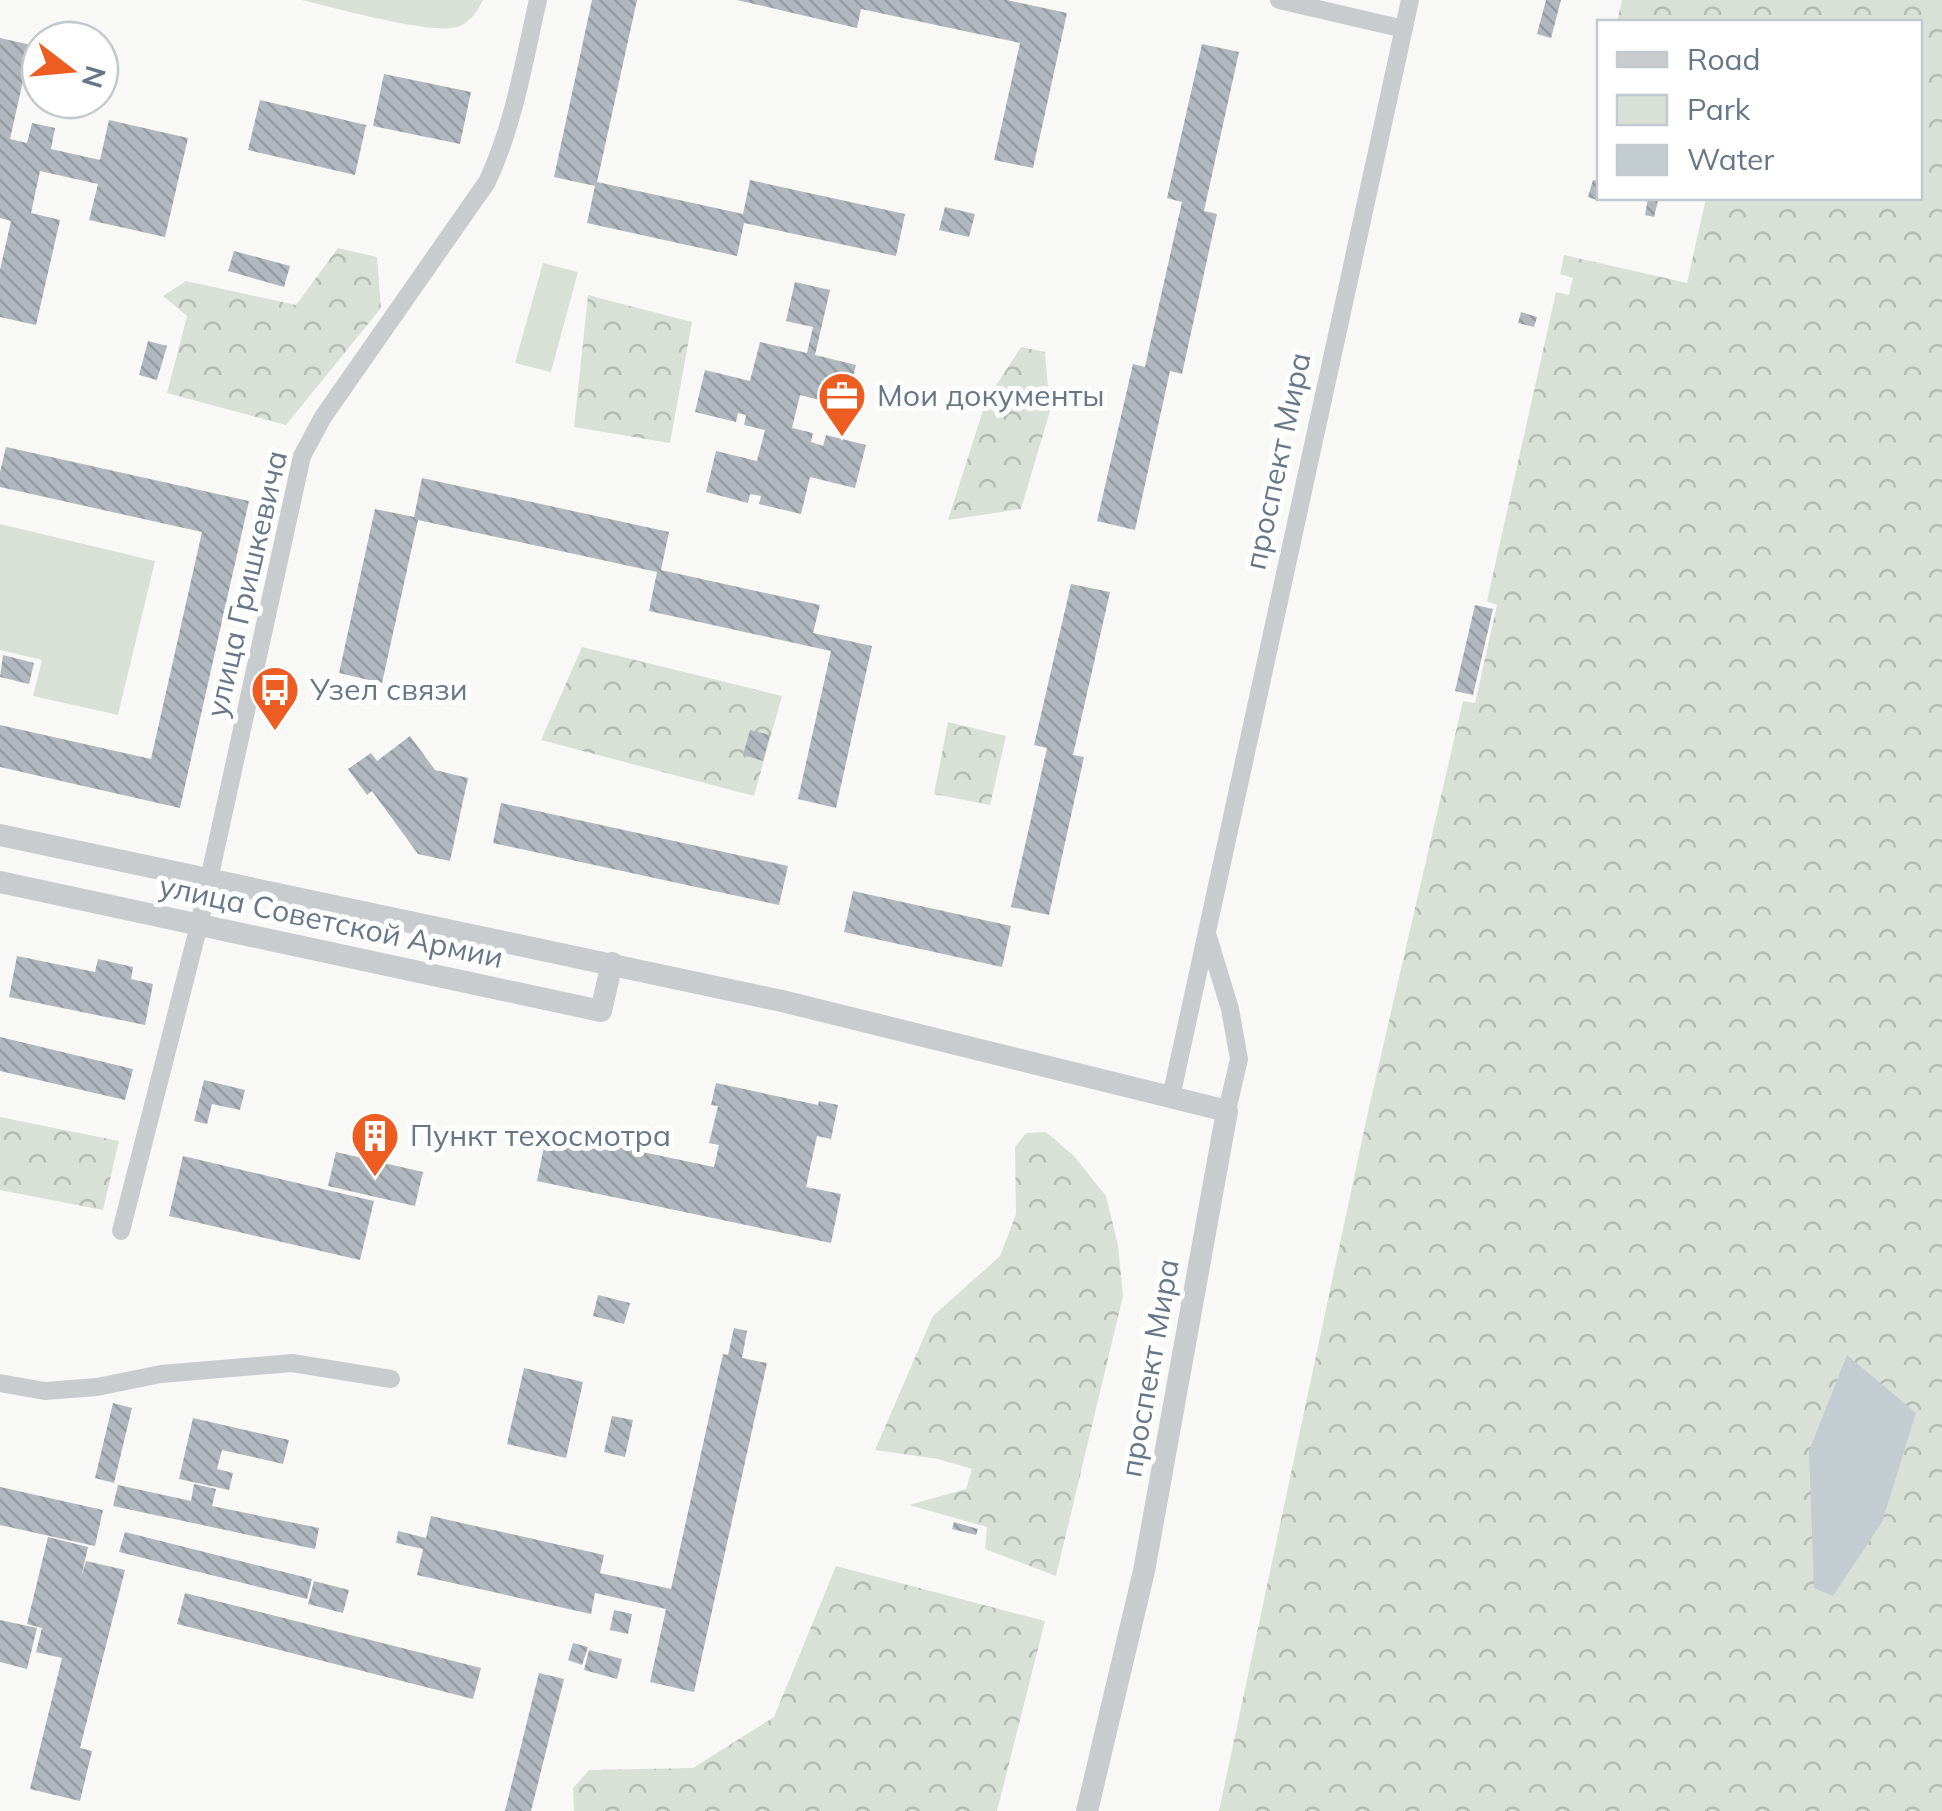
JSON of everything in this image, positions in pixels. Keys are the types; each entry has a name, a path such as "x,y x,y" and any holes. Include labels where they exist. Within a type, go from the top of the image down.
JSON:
{"street":[{"name":"улица Гришкевича","path":"121,1230 199,925 302,456 323,416 487,182 512,112 538,0"},
{"path":"1278,0 1404,29"},
{"name":"проспект Мира","path":"1171,1097 1410,0"},
{"name":"улица Советской Армии","path":"0,834 801,1006 1227,1111"},
{"name":"улица Советской Армии","path":"0,882 601,1011 612,964"},
{"name":"проспект Мира","path":"1087,1811 1144,1571 1238,1059 1230,1009 1208,936"},
{"path":"0,1384 46,1391 160,1374 292,1363 391,1379"}],"green space":[{"path":"301,0 483,0 466,23 444,28 404,24"},
{"path":"1622,0 1942,0 1942,1811 1219,1811 1369,1107 1463,701 1475,703 1497,605 1487,601 1556,292 1569,295 1573,278 1560,274 1564,255 1687,283 1706,200 1922,200 1922,20 1617,20"},
{"path":"338,248 377,257 381,308 286,425 167,393 187,316 163,296 186,281 296,305"},
{"path":"543,263 578,272 551,372 515,363"},
{"path":"588,295 692,322 670,443 574,427"},
{"path":"1021,347 1045,352 1050,411 1021,509 948,520 986,401"},
{"path":"0,524 155,561 118,715 33,696 42,660 0,650"},
{"path":"582,647 782,696 754,796 541,740"},
{"path":"948,722 1006,736 990,805 934,794"},
{"path":"0,1117 119,1141 103,1210 0,1190"},
{"path":"1046,1132 1074,1156 1106,1196 1118,1245 1123,1296 1056,1576 985,1549 987,1527 909,1505 966,1489 972,1469 938,1459 875,1450 933,1316 1000,1256 1016,1214 1015,1147 1026,1133"},
{"path":"836,1566 1045,1621 997,1811 574,1811 573,1788 589,1770 693,1768 774,1717"}],"water":[{"path":"1847,1355 1916,1413 1882,1522 1833,1596 1814,1588 1809,1451"}],"building":[{"path":"592,0 637,0 597,182 743,214 750,180 905,214 896,256 744,223 737,256 587,223 595,186 554,177"},
{"path":"737,0 1007,0 1067,13 1033,168 994,160 1020,43 861,9 857,28"},
{"path":"1546,0 1561,0 1551,38 1537,34"},
{"path":"0,38 20,43 20,94 10,139 27,143 32,123 55,128 51,149 100,160 109,120 188,138 165,237 89,220 98,184 40,171 31,213 60,220 36,325 0,317 0,270 11,221 0,218"},
{"path":"1202,44 1239,52 1204,211 1217,214 1182,374 1170,371 1135,530 1097,521 1133,364 1145,367 1182,202 1167,198"},
{"path":"384,74 471,92 460,144 373,126"},
{"path":"260,100 366,125 355,175 248,150"},
{"path":"1593,180 1597,181 1597,200 1588,197"},
{"path":"1648,200 1658,201 1654,217 1645,215"},
{"path":"945,207 975,214 969,237 939,230"},
{"path":"234,251 290,266 284,287 228,271"},
{"path":"795,282 830,290 815,355 856,365 846,407 800,395 792,428 813,433 811,442 823,446 826,435 866,445 855,488 810,477 801,514 759,504 761,496 750,494 748,503 706,492 716,451 757,461 765,430 744,425 746,415 738,413 736,422 695,412 705,370 750,381 760,342 807,353 813,327 786,321"},
{"path":"1521,312 1537,317 1534,327 1518,323"},
{"path":"148,341 167,346 157,380 139,375"},
{"path":"6,447 249,501 180,808 0,767 0,725 151,759 202,532 0,487"},
{"path":"422,478 669,532 661,570 820,605 813,633 872,646 836,808 798,799 831,651 649,611 657,572 418,520 382,683 339,673 375,509 414,517"},
{"path":"1071,584 1110,592 1073,755 1084,757 1049,915 1011,907 1047,748 1034,745"},
{"path":"1475,605 1493,609 1473,695 1455,691"},
{"path":"3,655 34,663 29,684 0,677"},
{"path":"750,730 770,735 763,761 743,755"},
{"path":"410,736 435,770 468,778 450,861 418,854 372,791 367,795 348,769 371,753 377,761"},
{"path":"501,803 788,866 779,905 493,843"},
{"path":"853,891 1011,926 1002,967 844,932"},
{"path":"17,956 95,972 98,959 133,967 131,979 153,984 145,1025 9,997"},
{"path":"0,1037 133,1069 125,1100 0,1071"},
{"path":"204,1080 245,1090 240,1110 212,1104 207,1124 194,1121"},
{"path":"716,1083 818,1105 819,1101 838,1105 831,1139 817,1136 806,1187 841,1194 831,1243 537,1181 547,1132 714,1167 719,1145 709,1143 718,1106 711,1105"},
{"name":"Пункт техосмотра","path":"336,1152 423,1172 415,1206 328,1186"},
{"path":"183,1156 374,1201 360,1260 169,1216"},
{"path":"598,1295 630,1303 624,1324 593,1316"},
{"path":"734,1328 747,1331 742,1358 767,1363 694,1692 650,1682 666,1609 595,1593 591,1614 417,1575 423,1549 396,1543 398,1531 426,1538 431,1516 604,1555 600,1573 671,1589 723,1354 728,1355"},
{"path":"524,1368 583,1382 566,1458 507,1444"},
{"path":"113,1403 132,1408 114,1483 95,1478"},
{"path":"612,1416 633,1420 625,1457 604,1452"},
{"path":"193,1418 289,1440 283,1464 222,1450 217,1469 233,1473 229,1490 179,1479"},
{"path":"194,1484 216,1489 212,1506 319,1528 315,1549 113,1506 118,1485 191,1501"},
{"path":"0,1487 103,1510 95,1546 0,1525"},
{"path":"954,1522 978,1529 976,1535 952,1529"},
{"path":"125,1532 312,1579 307,1599 119,1552"},
{"path":"48,1537 88,1547 81,1578 86,1561 125,1570 80,1748 92,1751 80,1801 30,1789 62,1658 36,1652 42,1628 27,1624"},
{"path":"314,1581 349,1590 343,1613 308,1604"},
{"path":"185,1593 481,1668 473,1699 177,1624"},
{"path":"614,1610 632,1614 628,1634 610,1630"},
{"path":"0,1620 37,1628 27,1669 0,1662"},
{"path":"573,1643 588,1647 582,1665 568,1660"},
{"path":"589,1650 622,1659 617,1679 584,1670"},
{"path":"539,1673 564,1679 531,1811 505,1811"}],"place":[{"name":"Мои документы","path":"842,438"},
{"name":"Узел связи","path":"275,732"},
{"name":"Пункт техосмотра","path":"375,1178"}]}
